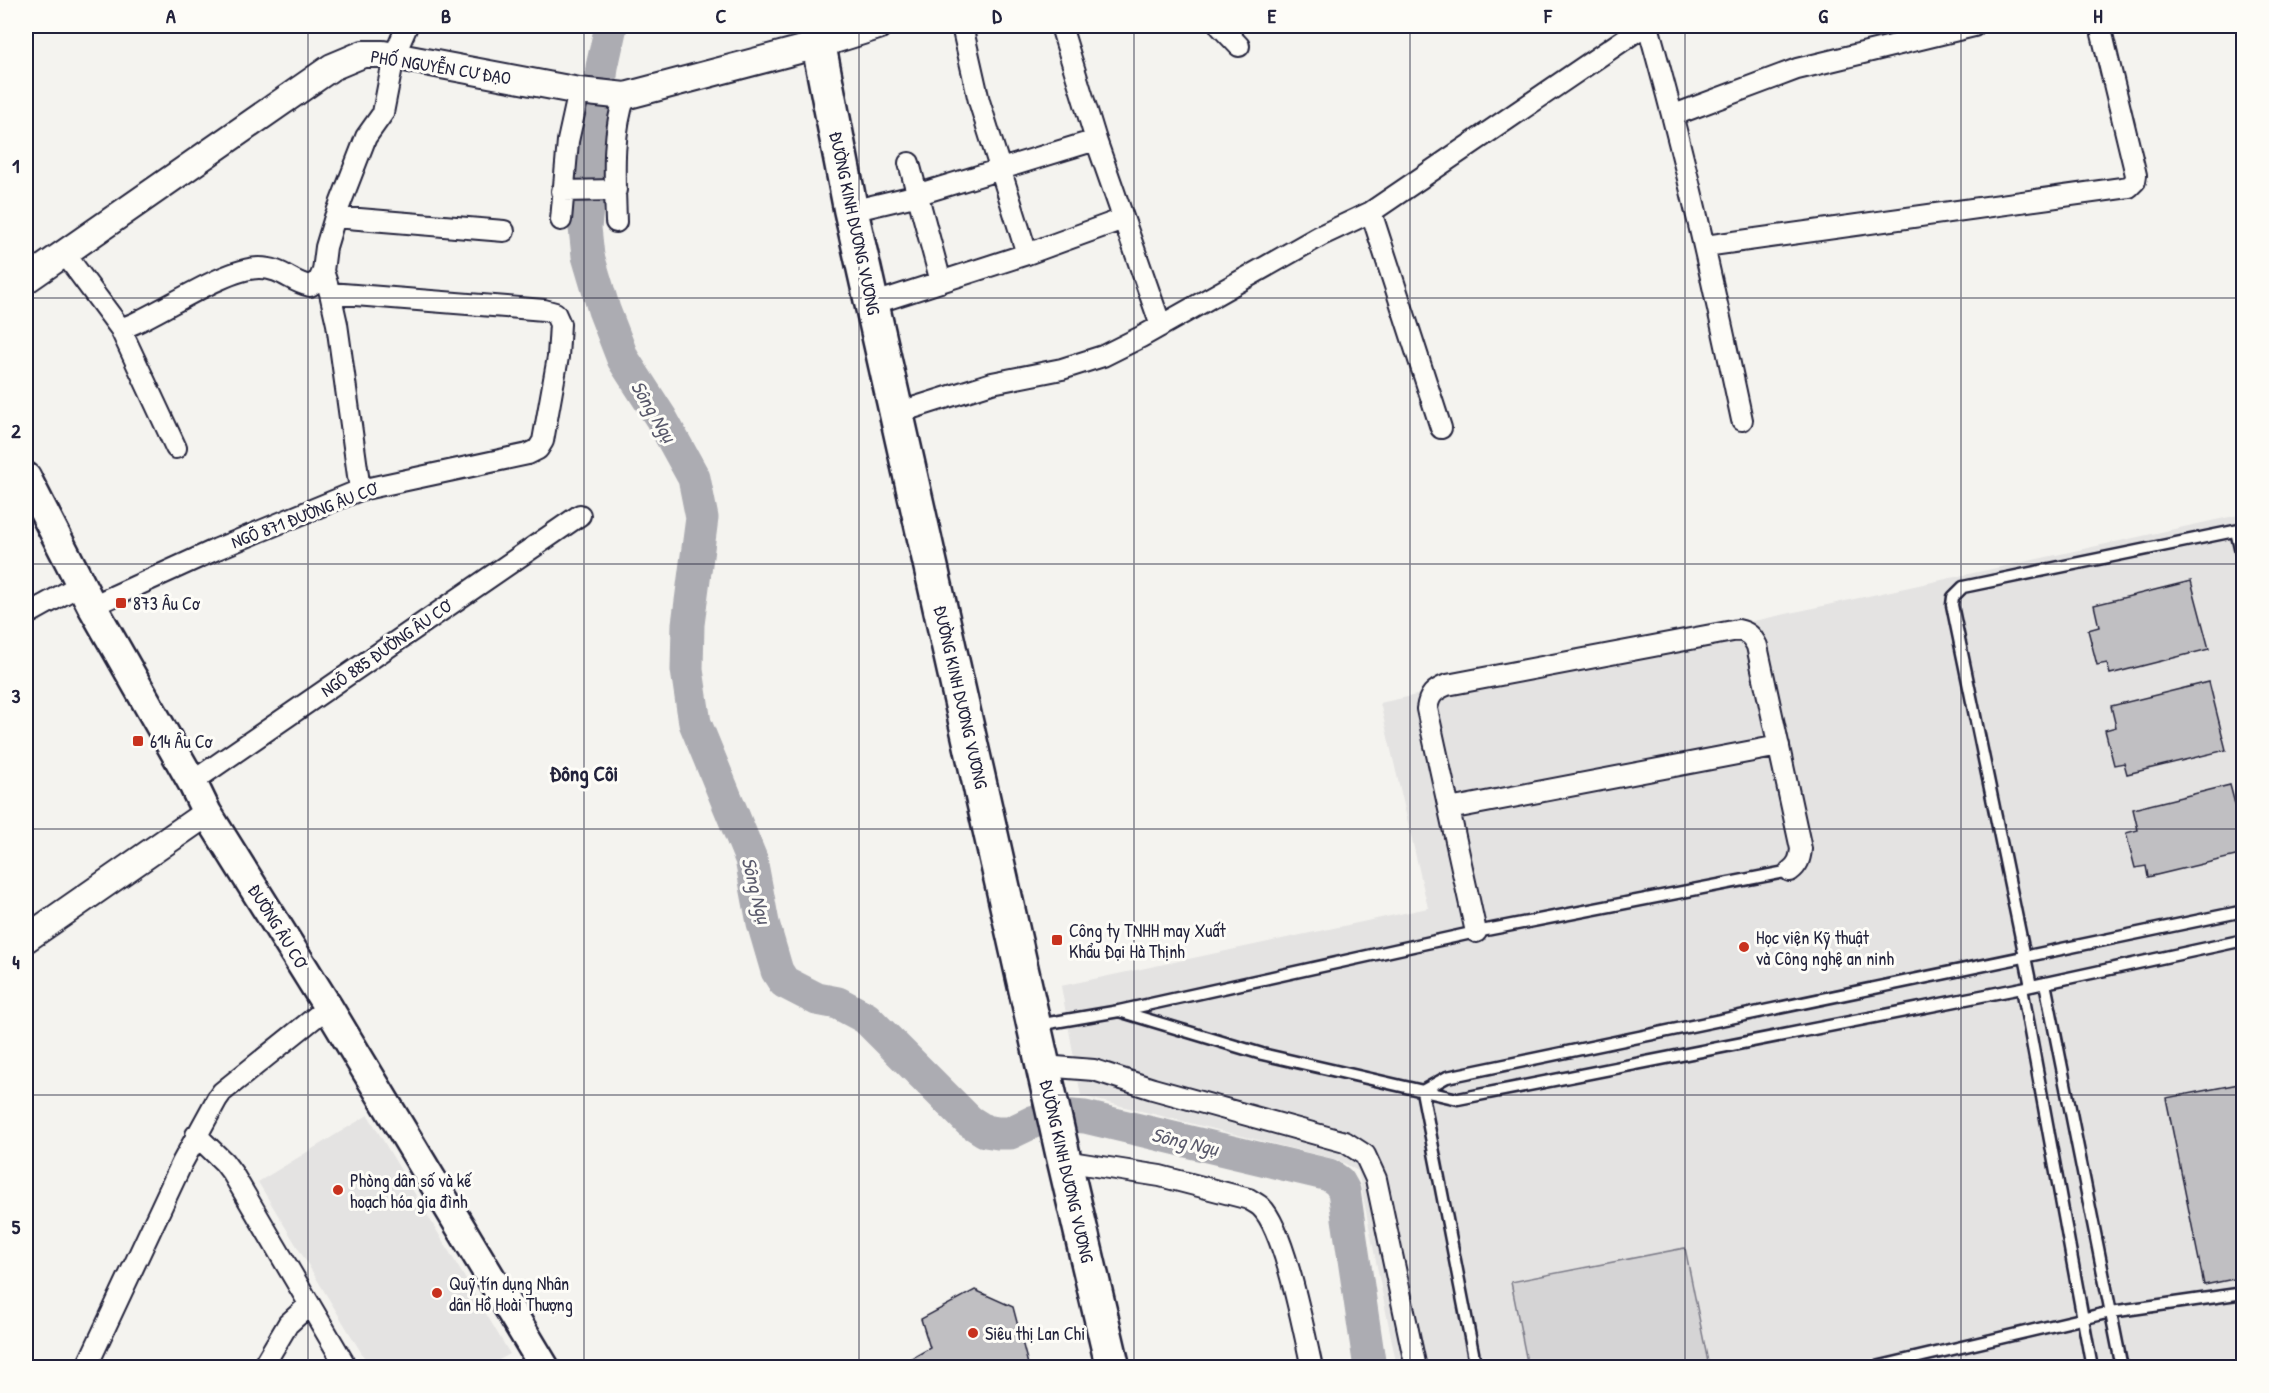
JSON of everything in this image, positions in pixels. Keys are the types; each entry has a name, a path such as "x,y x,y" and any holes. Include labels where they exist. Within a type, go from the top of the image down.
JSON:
{"highway":[{"name":"ĐƯỜNG KINH DƯƠNG VƯƠNG","path":"817,35 851,211 1063,1158 1113,1368"}],"main road":[{"name":"ĐƯỜNG ÂU CƠ","path":"26,477 86,595 192,782 207,813 328,1007 545,1368"}],"street":[{"path":"120,328 168,308 231,273 260,268 280,271 299,284 310,286 319,280 335,217 366,137 383,113 394,56 407,26"},
{"name":"PHỐ NGUYỄN CƯ ĐẠO","path":"26,280 332,67 363,54 394,56 579,90 625,96 817,35 878,26"},
{"path":"962,26 980,101 1027,254"},
{"path":"1061,26 1096,140 1161,326"},
{"path":"1220,26 1239,46"},
{"path":"897,413 992,383 1062,369 1103,356 1161,326 1320,236 1371,212 1646,26 1674,116 1743,420"},
{"path":"1674,116 1797,69 1974,26"},
{"path":"1705,246 2129,187 2135,181 2136,175 2102,34"},
{"path":"561,220 568,141 579,90"},
{"path":"616,222 615,145 618,118 625,96"},
{"path":"851,211 918,195 1096,140"},
{"path":"909,163 941,282"},
{"path":"563,191 615,190"},
{"path":"1371,212 1441,428"},
{"path":"335,217 504,231"},
{"path":"872,304 1027,254 1124,219"},
{"path":"65,254 120,328 176,448"},
{"path":"323,271 337,324 360,490"},
{"name":"NGÕ 871 ĐƯỜNG ÂU CƠ","path":"26,615 217,549 360,490 528,454 538,449 543,441 558,357 560,324 555,313 544,310 330,293"},
{"name":"NGÕ 885 ĐƯỜNG ÂU CƠ","path":"192,782 580,514"},
{"path":"1476,932 1427,709 1429,697 1437,689 1738,630 1746,632 1757,646 1779,746 1801,849 1796,867 1790,871"},
{"path":"1449,809 1779,746"},
{"path":"26,939 207,813"},
{"path":"86,1368 196,1135 222,1092 328,1007"},
{"path":"1044,1072 1094,1070 1153,1089 1345,1142 1365,1155 1376,1179 1416,1368"},
{"path":"196,1135 233,1174 347,1368"},
{"path":"1063,1158 1160,1176 1249,1200 1261,1206 1280,1243 1312,1368"},
{"path":"262,1368 288,1324 309,1305"}],"lane":[{"path":"2092,1368 2027,987 2026,957 1952,605 1953,597 1963,587 2240,530 2244,565"},
{"path":"1034,1026 1119,1011 1476,932 1790,871"},
{"path":"1422,1091 1447,1077 2244,911"},
{"path":"1119,1011 1262,1054 1458,1099 2027,987 2244,940"},
{"path":"2044,983 2122,1368"},
{"path":"1422,1091 1476,1368"},
{"path":"1872,1368 2111,1312 2244,1293"}],"shaded area":[{"name":"Học viện Kỹ thuật và Công nghệ an ninh","path":"2243,514 2243,1367 1397,1367 1358,1171 1338,1160 1081,1096 1061,986 1428,908 1380,703"},
{"path":"368,1115 510,1354 486,1367 370,1367 258,1182"},
{"path":"1685,1248 1709,1367 1528,1367 1511,1282"}],"building":[{"path":"2191,581 2209,649 2110,674 2107,663 2097,665 2088,630 2099,627 2094,605"},
{"path":"2209,682 2226,750 2127,774 2124,763 2114,765 2105,730 2116,727 2111,706"},
{"path":"2230,785 2244,838 2244,854 2148,877 2146,866 2135,868 2126,833 2138,830 2133,809"},
{"path":"2244,1083 2244,1277 2204,1285 2166,1098"},
{"name":"Siêu thị Lan Chi","path":"975,1290 1013,1307 1029,1368 895,1368 930,1348 921,1319"}],"waterway":[{"name":"Sông Ngụ","path":"611,26 602,67 585,228 588,256 604,310 623,359 661,418 694,478 702,518 688,624 687,670 695,723 751,859 763,923 777,971 784,982 817,999 838,1003 866,1018 969,1121 985,1131 1010,1133 1035,1121 1060,1115 1085,1117 1329,1175 1339,1182 1344,1191 1370,1368"}],"place":[{"name":"873 Âu Cơ","path":"121,603"},
{"name":"614 Âu Cơ","path":"138,741"},
{"name":"Công ty TNHH may Xuất Khẩu Đại Hà Thịnh","path":"1057,940"},
{"name":"Học viện Kỹ thuật và Công nghệ an ninh","path":"1744,947"},
{"name":"Phòng dân số và kế hoạch hóa gia đình","path":"338,1190"},
{"name":"Quỹ tín dụng Nhân dân Hồ Hoài Thượng","path":"437,1293"},
{"name":"Siêu thị Lan Chi","path":"973,1333"}],"district":[{"name":"Đông Côi","path":"584,773"}]}
